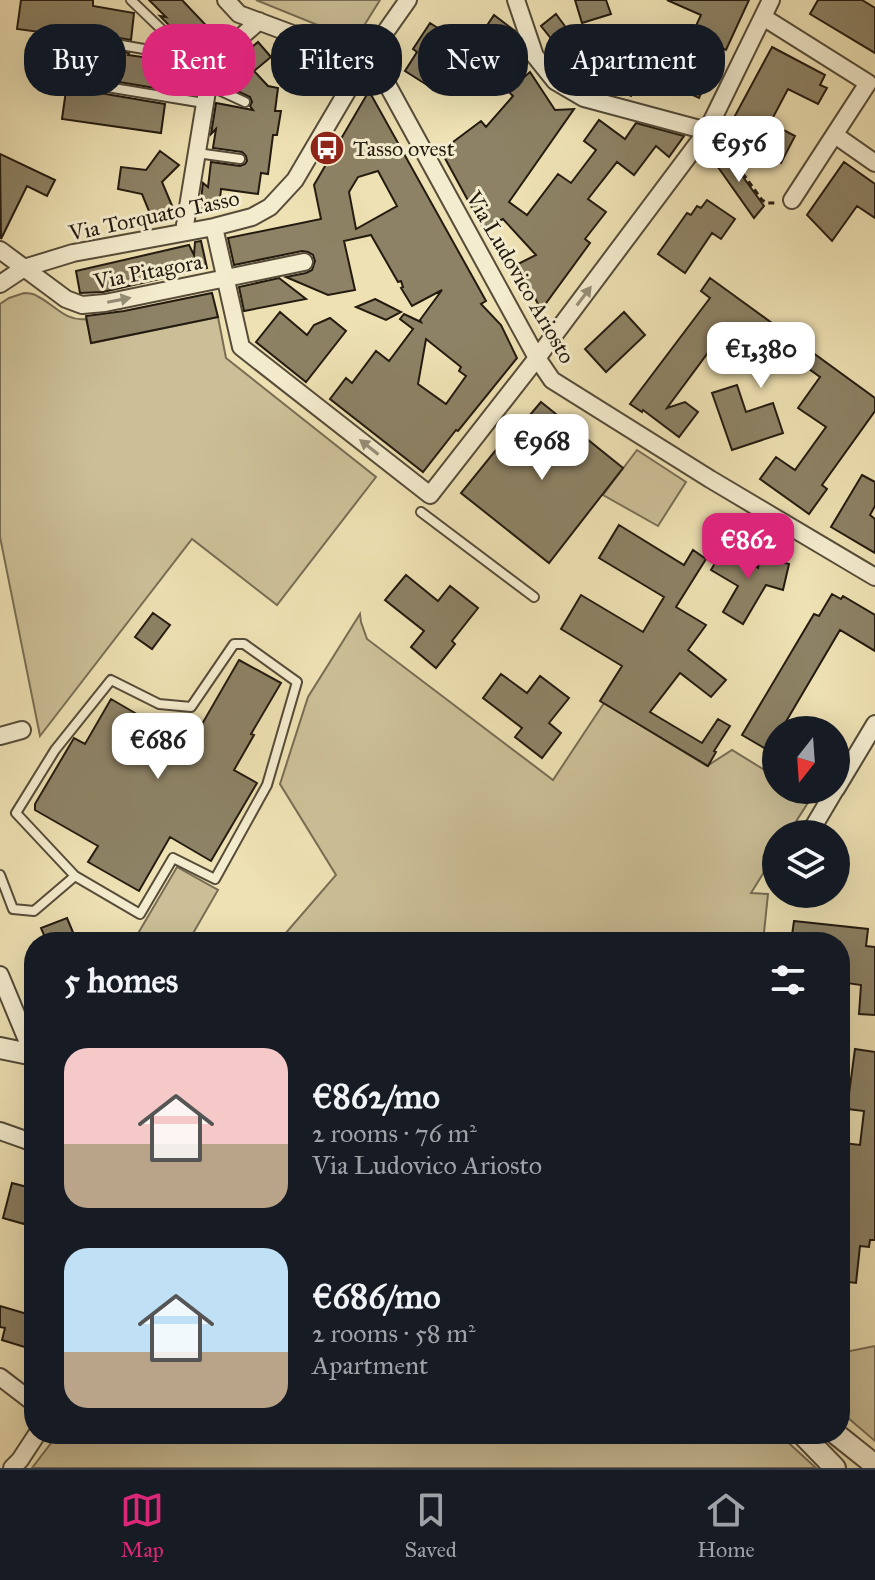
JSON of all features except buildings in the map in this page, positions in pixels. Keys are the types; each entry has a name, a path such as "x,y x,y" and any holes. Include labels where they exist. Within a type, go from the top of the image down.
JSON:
{"street":[{"path":"226,0 239,14 271,26"},
{"name":"Via Torquato Tasso","path":"392,24 410,0"},
{"path":"516,0 535,56 555,81 584,98 707,131"},
{"path":"214,227 241,347 430,495 707,131 771,0"},
{"path":"763,17 868,83 792,200"},
{"path":"255,24 259,21"},
{"path":"184,231 206,96"},
{"name":"Via Torquato Tasso","path":"0,284 24,268 73,253 252,217 270,207 295,180 345,96"},
{"name":"Via Ludovico Ariosto","path":"393,96 552,380 875,577"},
{"path":"835,135 875,163"},
{"name":"Via Pitagora","path":"0,250 66,299 82,305 105,303 304,262"},
{"path":"850,766 875,724"},
{"path":"0,736 22,730"},
{"path":"0,975 24,1032"},
{"path":"0,1048 24,1054"},
{"path":"0,1131 24,1139"},
{"path":"0,1377 24,1395"},
{"path":"12,1468 30,1444"},
{"path":"812,1444 835,1468"},
{"path":"849,1444 875,1465"}],"lane":[{"path":"131,0 156,24"},
{"path":"126,90 204,103"},
{"path":"232,96 245,102"},
{"path":"197,153 240,159"},
{"path":"421,512 534,597"},
{"path":"234,644 244,644 297,682 267,785 215,879 173,858 140,914 75,876 16,813 55,750 111,680 159,704 191,707 234,644"},
{"path":"0,875 13,909 34,911 75,876"}],"path":[{"path":"707,131 715,136 762,200 775,204 783,194 792,200"}],"shaded area":[{"path":"256,0 380,0 365,24 315,24"},
{"path":"24,293 36,295 72,318 86,319 92,343 218,317 226,358 376,477 277,605 192,539 40,736 0,537 0,304"},
{"path":"637,450 686,482 658,526 603,495"},
{"path":"360,614 367,639 553,780 604,703 707,766 732,750 762,768 762,804 807,804 797,820 762,820 762,875 751,893 762,894 762,908 767,908 764,932 287,932 336,875 280,784 308,697"},
{"path":"177,867 218,890 194,932 139,932"},
{"path":"875,1346 875,1441 850,1420 850,1351"},
{"path":"50,1444 790,1444 816,1468 32,1468"}],"place":[{"name":"Tasso ovest","path":"327,148"}]}
